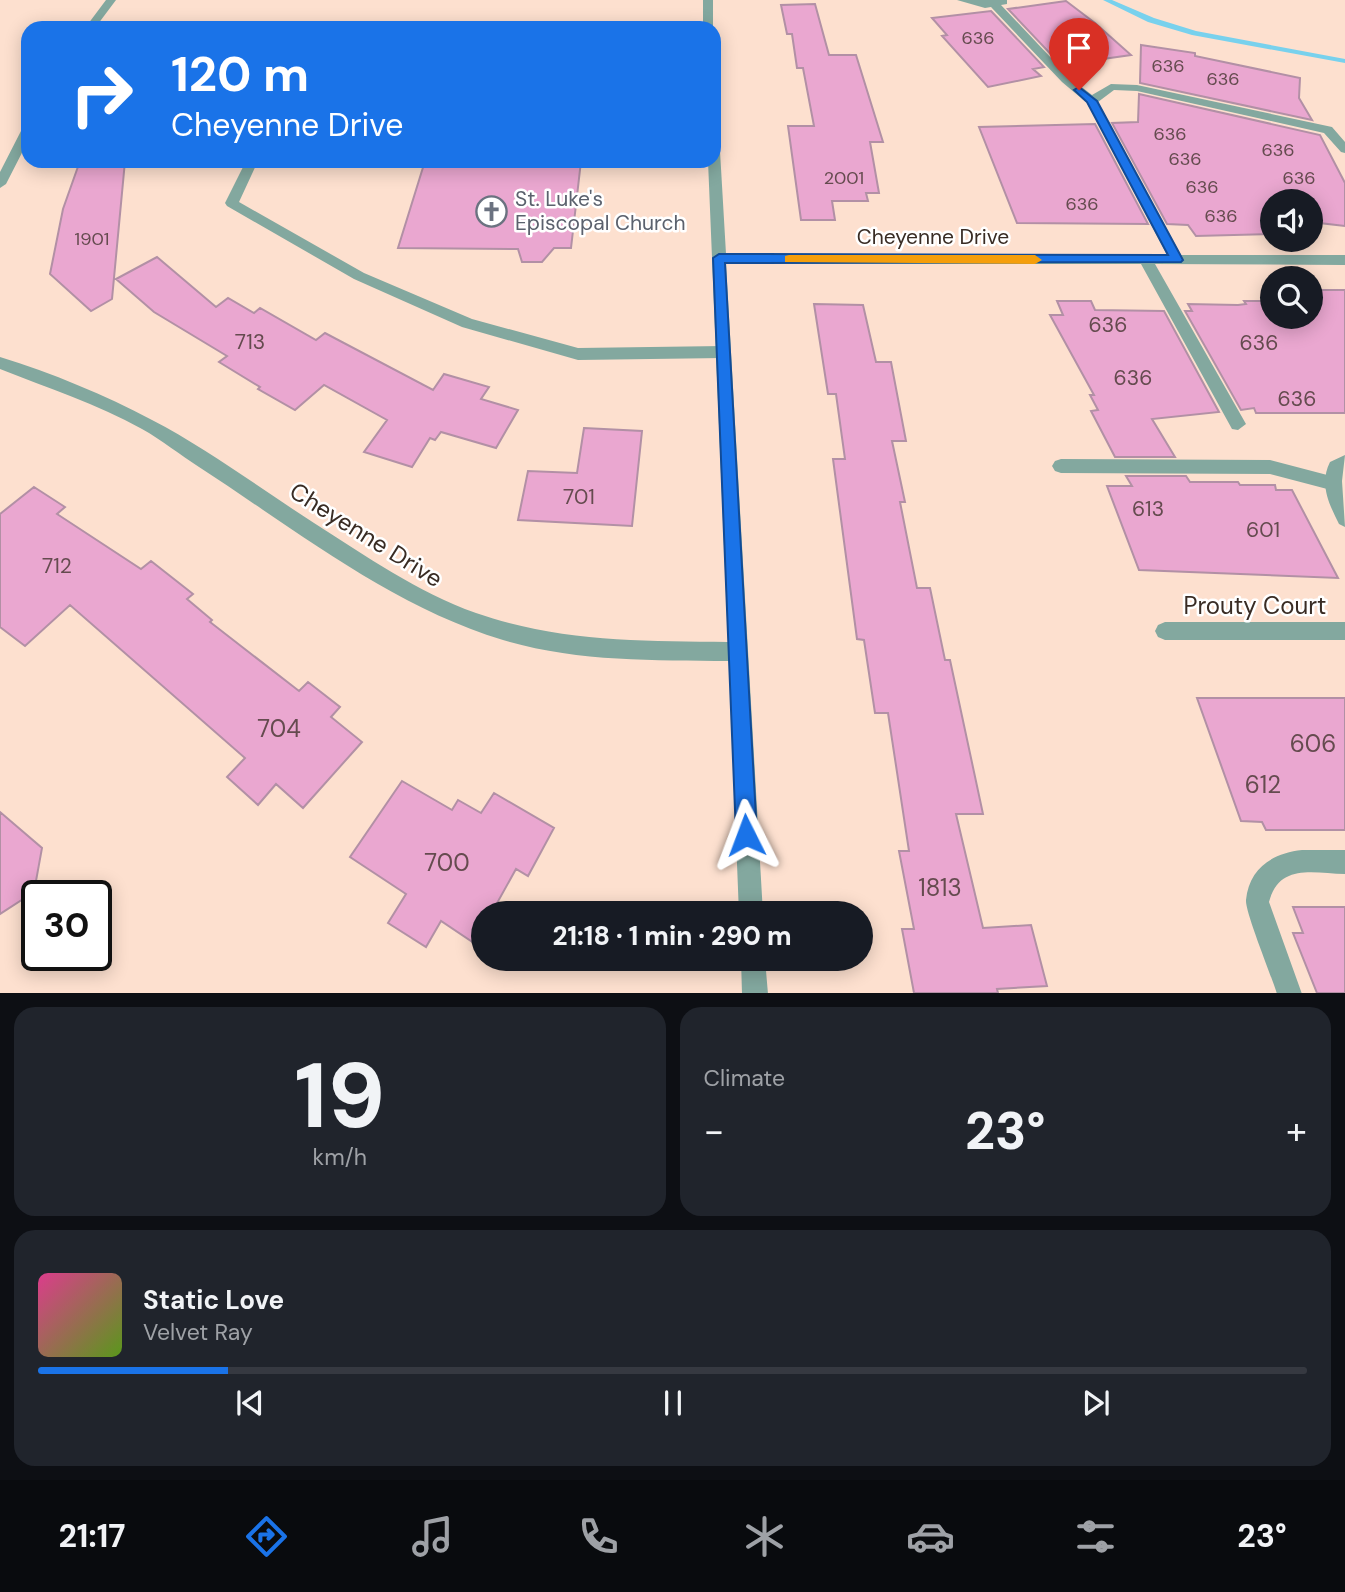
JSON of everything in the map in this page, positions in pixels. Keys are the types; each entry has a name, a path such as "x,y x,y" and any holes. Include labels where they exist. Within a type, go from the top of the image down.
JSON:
{"street":[{"path":"95,21 111,0"},
{"path":"708,0 708,21"},
{"path":"962,0 975,4 1000,2 1066,80 1091,101 1177,260"},
{"path":"1091,101 1111,87 1137,88 1328,130 1345,149"},
{"path":"0,184 21,143"},
{"path":"249,168 232,203 359,276 467,323 578,354 723,352"},
{"path":"715,168 736,652 750,901"},
{"name":"Cheyenne Drive","path":"719,258 1345,260"},
{"path":"1146,260 1238,424"},
{"name":"Cheyenne Drive","path":"0,363 96,400 148,425 405,591 444,611 489,629 545,643 604,650 736,652"},
{"path":"1345,462 1336,467 1331,483 1336,503 1345,519"},
{"path":"1061,466 1270,467 1331,483"},
{"name":"Prouty Court","path":"1165,631 1345,631"},
{"path":"1290,993 1257,902 1259,886 1268,873 1286,862 1345,862"},
{"path":"754,971 755,993"}],"building":[{"path":"1066,1 1131,55 1061,65 1008,9"},
{"path":"815,4 829,55 856,55 883,142 870,142 879,193 866,193 868,201 832,201 835,220 801,220 788,126 814,126 803,68 797,68 792,34 787,34 781,5"},
{"path":"991,11 1044,67 1033,69 1041,76 988,87 942,36 947,35 932,18"},
{"path":"1141,45 1195,53 1195,56 1300,78 1299,98 1312,120 1140,83"},
{"path":"1139,94 1320,135 1345,183 1345,226 1323,223 1323,189 1260,189 1260,234 1196,236 1188,225 1167,224 1112,123 1138,122"},
{"path":"1095,124 1148,224 1017,223 979,127"},
{"path":"78,168 124,168 112,299 91,311 50,274 63,209"},
{"name":"St. Luke's Episcopal Church","path":"423,168 580,168 571,248 554,248 542,262 522,262 518,249 398,248"},
{"path":"157,257 216,307 228,298 254,313 260,308 316,340 325,333 433,390 444,374 489,387 481,399 518,410 496,448 441,432 435,440 430,438 412,467 364,452 387,420 324,385 295,410 219,362 227,356 154,312 116,279"},
{"path":"1323,290 1345,290 1345,413 1256,413 1254,408 1241,410 1185,311 1192,311 1188,304 1238,305 1246,304 1244,301 1260,301 1260,329 1323,329"},
{"path":"1057,301 1091,301 1095,310 1164,311 1219,412 1152,419 1175,457 1115,457 1091,411 1098,410 1090,395 1094,395 1050,315 1063,315"},
{"path":"814,304 863,305 876,362 891,362 906,441 892,441 905,502 900,502 917,588 930,588 945,660 950,660 983,814 956,814 983,928 1031,925 1047,986 997,989 998,993 914,993 902,929 914,929 899,851 909,851 888,713 875,713 864,640 857,639 833,459 845,459 836,394 828,394"},
{"path":"584,428 642,431 632,526 518,520 528,471 577,473"},
{"path":"1126,476 1186,476 1190,482 1238,482 1240,485 1275,485 1276,490 1292,490 1338,578 1139,570 1107,486 1132,486"},
{"path":"34,487 65,507 57,514 141,569 151,561 193,594 187,599 212,620 210,622 299,691 308,682 340,707 331,717 362,742 303,808 276,784 258,805 227,777 245,758 70,605 25,646 0,627 0,514"},
{"path":"1197,698 1345,698 1345,830 1266,830 1262,822 1241,821"},
{"path":"402,781 452,810 458,800 481,813 494,793 554,828 528,876 516,869 498,901 471,901 471,941 441,921 426,947 388,923 406,894 350,857"},
{"path":"0,812 42,848 36,880 21,880 21,900 0,914"},
{"path":"1293,907 1345,907 1345,993 1317,993 1293,933 1303,933"}],"waterway":[{"path":"1106,0 1151,20 1195,33 1345,61"}],"slow traffic":[{"path":"789,259 1035,260"}],"place":[{"name":"St. Luke's Episcopal Church","path":"492,211"}],"route":[{"path":"746,835 719,258 1177,260 1091,101 1079,90"}]}
